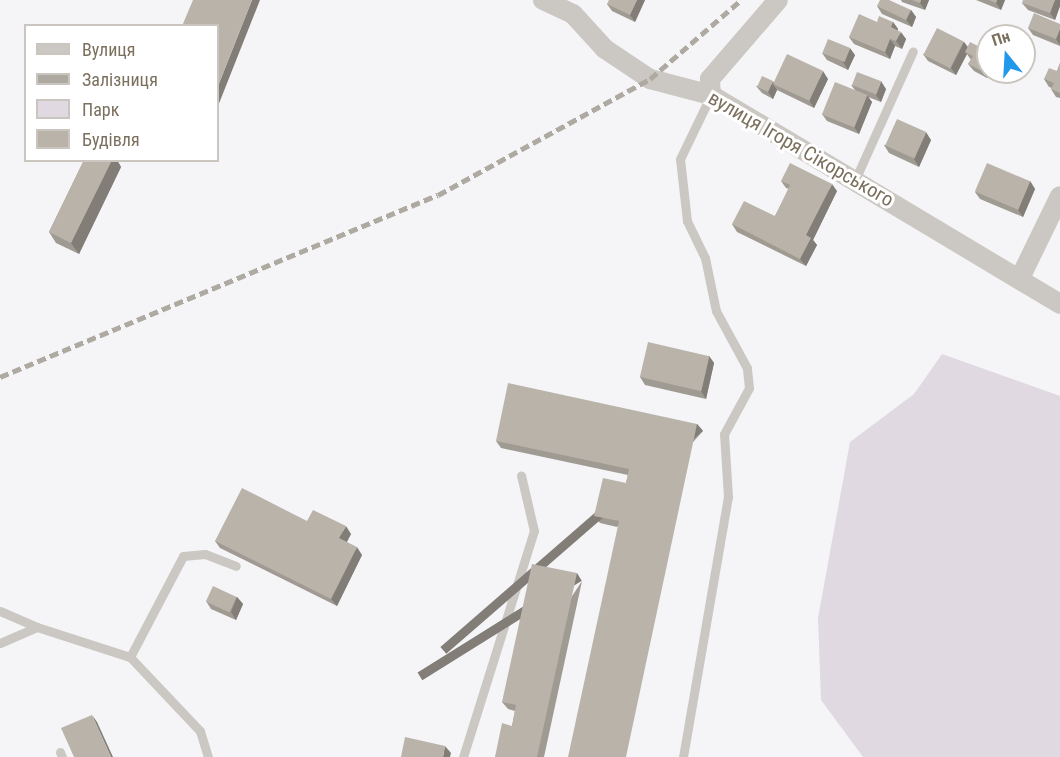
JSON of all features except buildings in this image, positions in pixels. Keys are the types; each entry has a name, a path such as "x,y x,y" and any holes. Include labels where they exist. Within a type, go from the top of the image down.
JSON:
{"street":[{"name":"вулиця Ігоря Сікорського","path":"543,0 576,7 605,49 650,79 711,94 1060,304"},
{"path":"711,94 710,79 778,0"},
{"path":"1020,278 1060,196"}],"lane":[{"path":"855,180 913,51"},
{"path":"683,757 728,497 724,434 749,388 747,368 716,310 705,258 687,221 680,159 711,94"},
{"path":"463,757 534,531 521,475"},
{"path":"130,657 183,556 205,554 236,566"},
{"path":"0,611 37,627 130,657 200,731 208,757"},
{"path":"0,643 37,627"}],"green space":[{"path":"942,354 1060,396 1060,757 863,757 821,700 818,618 850,442 914,394"}],"railway":[{"path":"0,377 438,195 650,79 741,0"}]}
